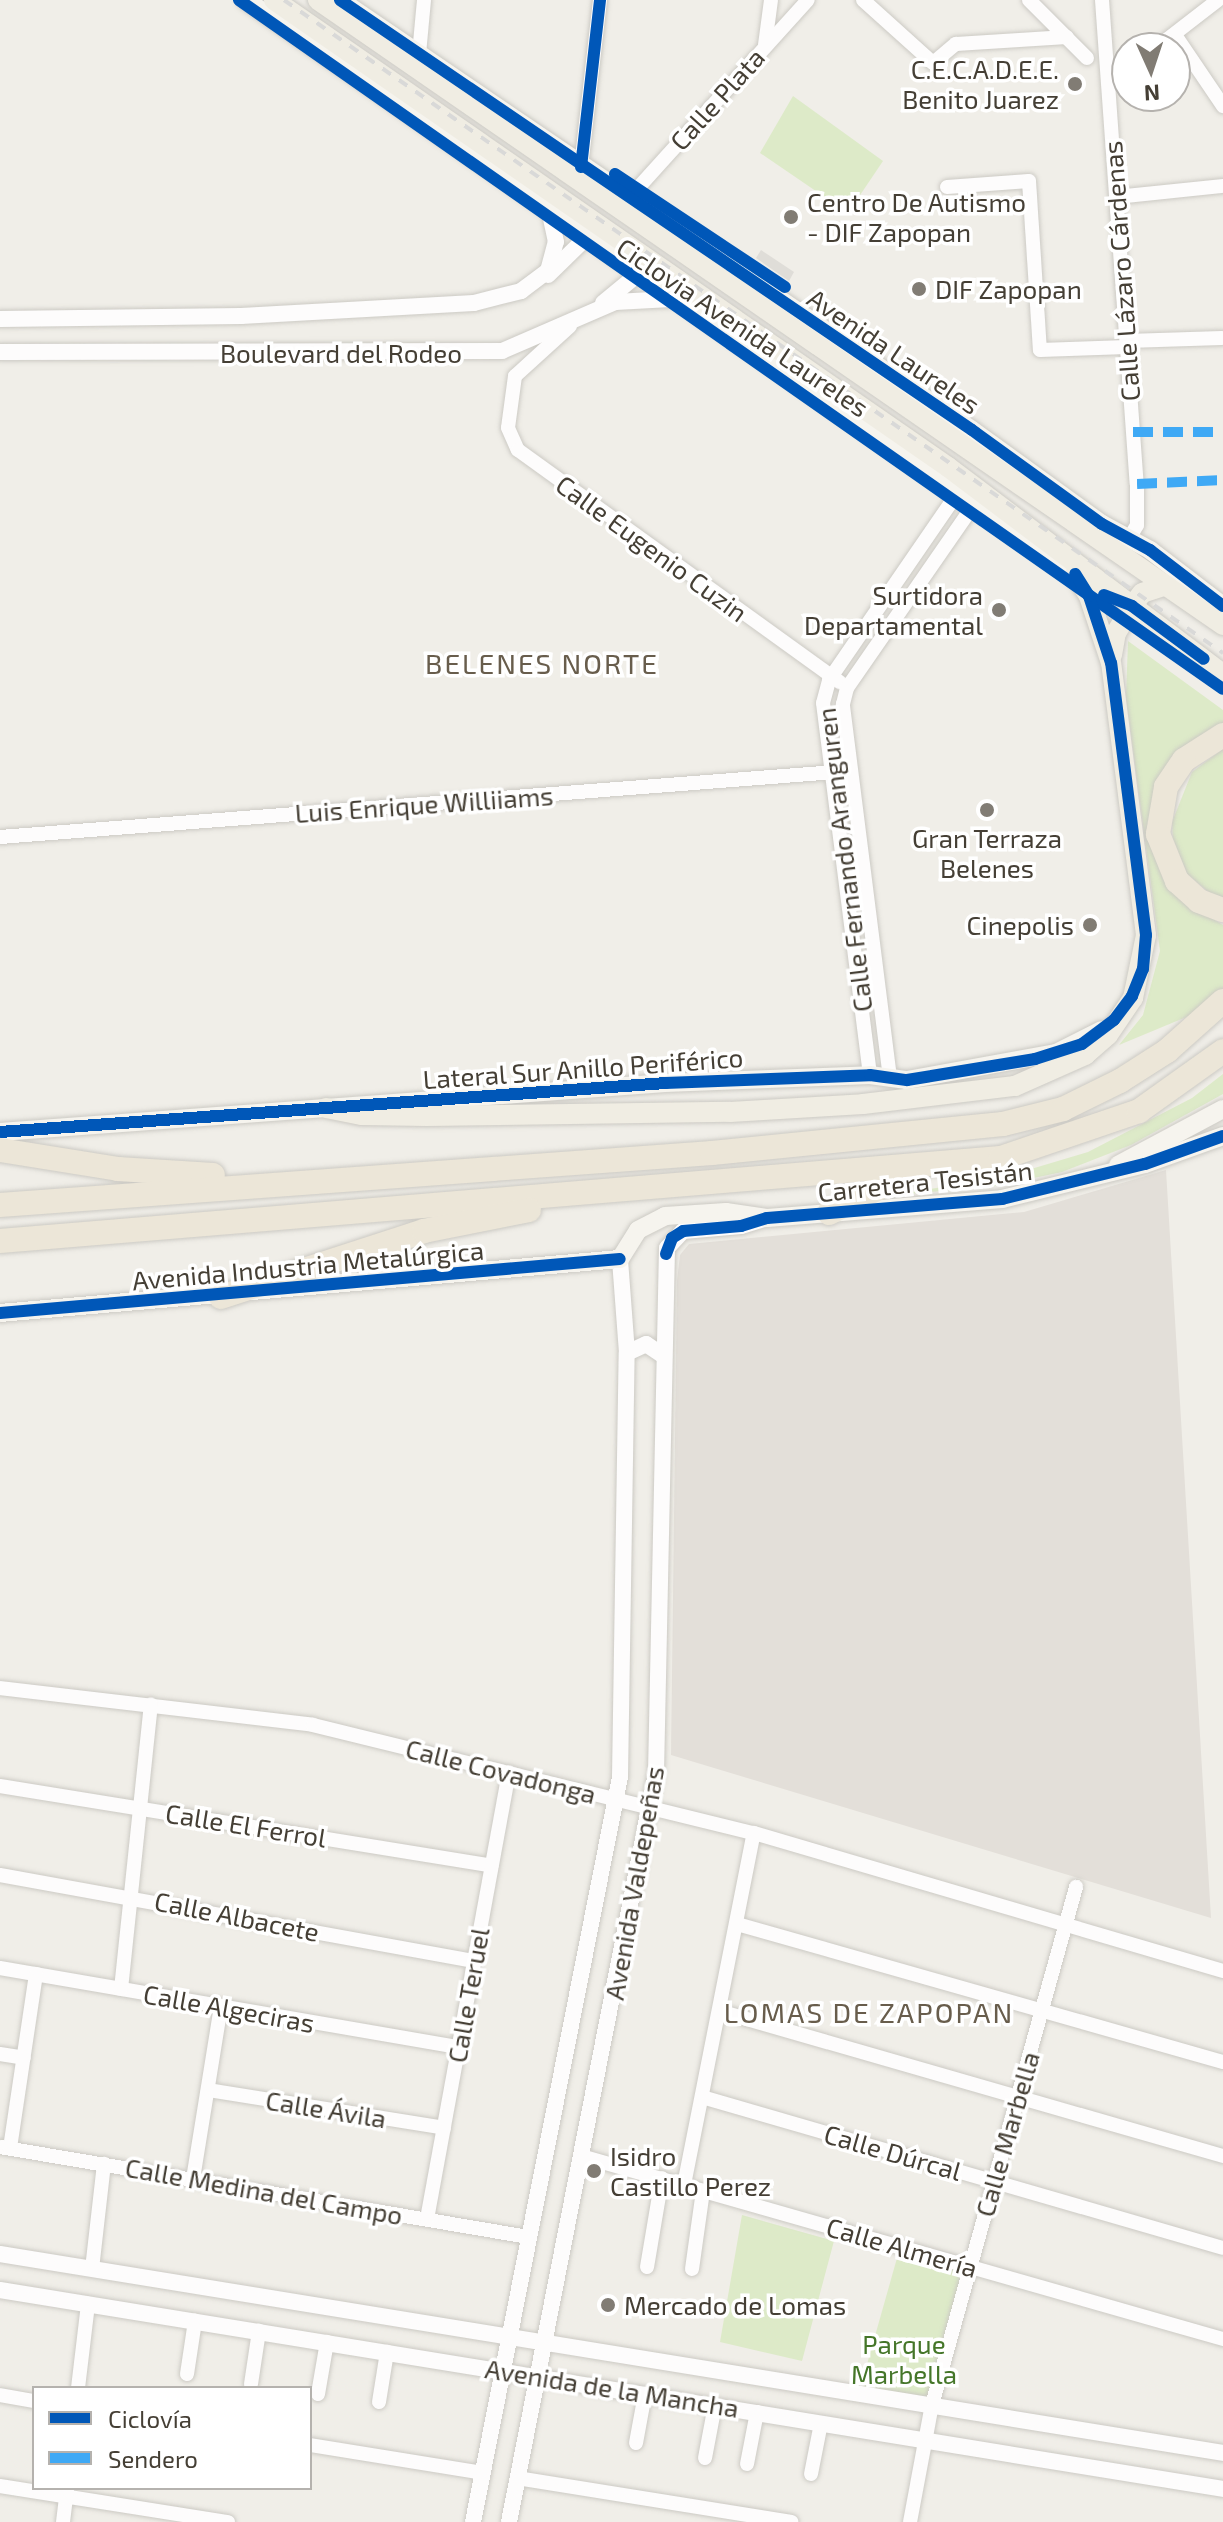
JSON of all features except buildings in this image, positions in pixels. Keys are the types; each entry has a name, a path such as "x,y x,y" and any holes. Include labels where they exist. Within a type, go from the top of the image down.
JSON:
{"highway":[{"path":"1223,735 1184,760 1162,798 1158,834 1177,881 1199,901 1223,910"},
{"path":"0,1205 947,1133 1003,1124 1063,1109 1120,1081 1167,1051 1223,1001"},
{"path":"0,1241 1001,1158 1079,1135 1139,1111 1223,1051"},
{"path":"0,1150 183,1174 551,1163"},
{"path":"829,1213 928,1166"},
{"path":"221,1297 439,1227 651,1186"}],"main road":[{"path":"246,0 549,210 595,236"},
{"path":"274,0 595,236 961,476 1223,674"},
{"name":"Avenida Laureles","path":"325,1 419,54 581,167 658,235 1223,625"},
{"name":"Avenida Laureles","path":"325,1 624,204 1129,539 1223,606"},
{"path":"595,236 624,204"},
{"path":"641,266 658,235"},
{"path":"641,266 671,299 1117,604 1132,606"},
{"path":"326,1108 382,1116 716,1112 998,1090 1049,1075 1085,1055 1118,1024 1139,984 1146,935 1111,663 1097,618 1075,574"},
{"path":"1111,663 1116,633 1132,606 1142,593 1166,585"},
{"name":"Lateral Sur Anillo Periférico","path":"0,1132 665,1083 870,1075 907,1080 1070,1049 1114,1020 1139,984"},
{"path":"1095,1178 1223,1109"},
{"name":"Carretera Tesistán","path":"767,1218 1002,1199 1095,1178 1223,1136"},
{"path":"620,1259 638,1230 656,1218 726,1212 767,1218"},
{"name":"Avenida Industria Metalúrgica","path":"0,1313 221,1297 620,1259"}],"street":[{"path":"419,54 424,0"},
{"path":"581,167 600,0"},
{"path":"765,45 771,0"},
{"name":"Calle Plata","path":"624,204 808,0"},
{"path":"863,0 933,63 956,44 1067,37"},
{"path":"1029,0 1087,58"},
{"name":"Calle Lázaro Cárdenas","path":"1102,0 1137,498 1137,525 1129,539"},
{"path":"1179,32 1218,0"},
{"path":"1191,59 1223,106"},
{"path":"947,187 1029,181 1040,350 1222,338"},
{"path":"1116,197 1223,186"},
{"path":"539,279 555,252 549,210"},
{"name":"Boulevard del Rodeo","path":"0,319 400,311 502,297 560,266 595,236"},
{"path":"592,312 641,266"},
{"name":"Boulevard del Rodeo","path":"0,352 502,351 570,326 592,312 635,298 671,299"},
{"path":"502,351 515,376 570,326"},
{"name":"Calle Eugenio Cuzin","path":"515,376 508,428 518,450 850,689"},
{"name":"Calle Fernando Aranguren","path":"870,1075 823,703 833,678 957,494"},
{"name":"Calle Fernando Aranguren","path":"890,1078 848,771 843,704 973,506"},
{"name":"Luis Enrique Williiams","path":"0,837 848,771"},
{"path":"852,938 871,936"},
{"path":"1223,1136 1223,1151"},
{"name":"Avenida Valdepeñas","path":"509,2522 651,1807 658,1736 666,1254 672,1238 689,1229 741,1226 767,1218"},
{"name":"Avenida Valdepeñas","path":"473,2522 616,1799 622,1751 627,1353 620,1259"},
{"path":"627,1353 646,1344 664,1356"},
{"name":"Calle Covadonga","path":"0,1688 313,1725 754,1833 1223,1971"},
{"path":"121,1989 151,1705"},
{"name":"Calle Teruel","path":"427,2219 509,1772"},
{"name":"Calle El Ferrol","path":"0,1786 492,1866"},
{"path":"684,2185 754,1833"},
{"name":"Calle Albacete","path":"0,1875 474,1961"},
{"name":"Calle Marbella","path":"910,2522 932,2405 1076,1887"},
{"path":"737,1924 1042,2008 1223,2062"},
{"name":"Calle Algeciras","path":"0,1968 458,2047"},
{"path":"5,2148 24,2058 36,1974"},
{"path":"193,2179 221,2006"},
{"path":"719,2011 1223,2156"},
{"path":"0,2054 24,2058"},
{"name":"Calle Ávila","path":"208,2090 444,2128"},
{"name":"Calle Dúrcal","path":"702,2097 1223,2248"},
{"name":"Calle Medina del Campo","path":"5,2148 528,2237"},
{"name":"Calle Almería","path":"581,2156 1223,2339"},
{"path":"92,2269 104,2164"},
{"path":"647,2267 662,2178"},
{"path":"692,2269 703,2191"},
{"name":"Avenida de la Mancha","path":"0,2254 1223,2453"},
{"name":"Avenida de la Mancha","path":"0,2290 1223,2489"},
{"path":"78,2386 88,2304"},
{"path":"187,2374 195,2321"},
{"path":"251,2384 259,2331"},
{"path":"318,2394 327,2342"},
{"path":"379,2402 387,2352"},
{"path":"636,2443 645,2394"},
{"path":"0,2395 32,2401"},
{"path":"705,2458 715,2405"},
{"path":"747,2464 757,2412"},
{"path":"811,2474 821,2423"},
{"path":"312,2445 482,2473"},
{"path":"517,2478 792,2522"},
{"path":"0,2486 32,2489"},
{"path":"44,2490 228,2522"},
{"path":"63,2522 66,2492"}],"shaded area":[{"path":"761,250 794,272 789,281 756,258"},
{"path":"1166,1170 1211,1918 671,1755 677,1281 680,1255 689,1244 1024,1212"}],"green space":[{"path":"793,96 883,161 848,213 760,153"},
{"path":"1128,641 1223,710 1223,727 1157,792 1184,902 1223,925 1223,992 1196,1013 1119,1045 1143,1015 1160,951 1126,697"},
{"path":"1223,749 1223,904 1187,874 1173,839 1172,822 1192,772"},
{"path":"1223,1074 1223,1094 1131,1145 1062,1172 996,1186 887,1196 1004,1177 1088,1152 1192,1098"},
{"path":"742,2215 834,2241 802,2361 720,2342"},
{"name":"Parque Marbella","path":"899,2251 964,2268 928,2400 860,2389"}],"railway":[{"path":"284,0 1223,653"}],"marked path":[{"path":"1133,432 1223,432"},
{"path":"1137,484 1223,480"}],"cycle path":[{"name":"Ciclovia Avenida Laureles","path":"239,0 1223,689"},
{"path":"340,0 972,430 1102,524 1150,550 1223,606"},
{"path":"581,167 600,0"},
{"path":"615,174 785,287"},
{"path":"0,1132 665,1083 870,1075 907,1080 1035,1059 1082,1044 1114,1020 1132,996 1143,969 1146,935 1111,663 1089,596 1075,574"},
{"path":"1104,595 1132,606 1204,659"},
{"path":"666,1254 672,1238 683,1231 741,1226 767,1218 1002,1199 1145,1164 1223,1136"},
{"path":"0,1313 620,1259"}],"place":[{"name":"C.E.C.A.D.E.E. Benito Juarez","path":"1075,84"},
{"name":"Centro De Autismo - DIF Zapopan","path":"791,217"},
{"name":"DIF Zapopan","path":"919,289"},
{"name":"Surtidora Departamental","path":"999,610"},
{"name":"Gran Terraza Belenes","path":"987,810"},
{"name":"Cinepolis","path":"1090,925"},
{"name":"Isidro Castillo Perez","path":"594,2171"},
{"name":"Mercado de Lomas","path":"608,2305"}],"district":[{"name":"BELENES NORTE","path":"542,663"},
{"name":"LOMAS DE ZAPOPAN","path":"869,2012"}]}
